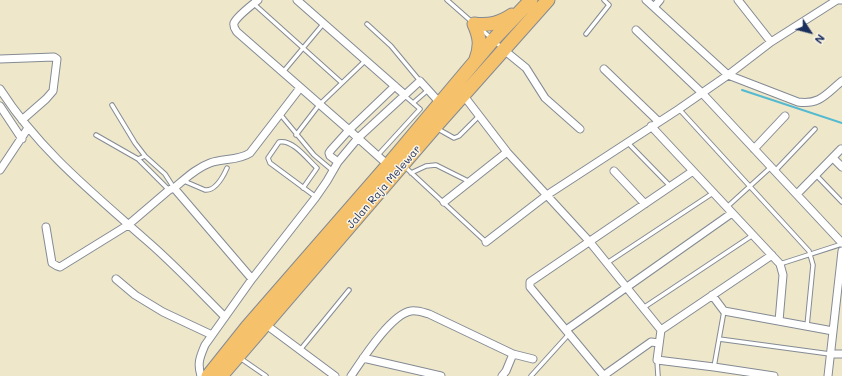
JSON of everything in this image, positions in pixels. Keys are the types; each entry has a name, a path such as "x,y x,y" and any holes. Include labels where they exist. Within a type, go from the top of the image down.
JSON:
{"highway":[{"name":"Jalan Raja Melewar","path":"208,376 267,304 281,296 407,169 435,127 548,0"},
{"path":"473,64 480,45 479,37 474,24 491,25 502,22 527,4"},
{"name":"Jalan Raja Melewar","path":"221,376 265,324 281,296 388,165 493,40 527,4"}],"street":[{"path":"298,0 405,95"},
{"path":"646,0 728,75 798,102 809,104 816,102 842,80"},
{"path":"654,7 660,0"},
{"path":"738,0 771,42"},
{"path":"837,0 842,6"},
{"path":"486,242 547,195 679,109 728,75 771,42 837,0 842,0"},
{"path":"256,2 234,23 234,27 237,32 388,165"},
{"path":"636,30 702,92 842,244"},
{"path":"504,50 526,68 545,98 580,129"},
{"path":"0,59 54,56 57,59 53,91 22,120"},
{"path":"604,69 659,122"},
{"path":"201,376 198,366 200,356 205,345 252,279 316,197 338,162 358,138 420,81 440,103"},
{"path":"338,162 330,156 329,153 349,130 395,86"},
{"path":"46,226 52,263 60,266 128,226 171,189 195,171 210,163 244,157 250,153 300,88"},
{"path":"0,89 40,142 87,189 147,241 225,317"},
{"path":"464,96 507,152 589,241 661,330 657,360 774,376"},
{"path":"0,106 22,139"},
{"path":"754,149 786,116"},
{"path":"651,126 780,264 783,275 779,321"},
{"path":"0,170 28,128"},
{"path":"797,194 841,149"},
{"path":"444,202 507,152"},
{"path":"833,158 842,167"},
{"path":"659,343 651,342 604,376 530,287 530,282 693,171"},
{"path":"614,172 645,204"},
{"path":"171,189 252,279"},
{"path":"568,332 626,286 729,210"},
{"path":"828,376 842,251"},
{"path":"661,330 772,255"},
{"path":"116,279 135,295 163,312 212,335"},
{"path":"712,295 724,312 833,331"},
{"path":"265,324 264,317 267,304"},
{"path":"351,376 385,329 392,322 409,311 419,311 429,314 514,354 533,359"},
{"path":"247,327 259,323 265,324 335,376"},
{"path":"502,376 514,354"},
{"path":"830,354 842,354"},
{"path":"363,358 441,376"}],"lane":[{"path":"447,0 504,50"},
{"path":"586,34 609,4 604,0"},
{"path":"256,2 303,48 342,83"},
{"path":"283,72 324,23"},
{"path":"367,24 391,46 420,81"},
{"path":"296,135 320,105 366,60"},
{"path":"413,103 428,90"},
{"path":"377,156 420,109 405,95"},
{"path":"112,106 144,156 165,174 171,189"},
{"path":"679,109 809,251 813,265 807,326"},
{"path":"280,114 314,155 333,171"},
{"path":"435,127 454,138 459,136 478,116"},
{"path":"729,210 750,187 773,169 815,129"},
{"path":"96,135 138,159 171,189"},
{"path":"303,188 317,168 291,143 282,141 279,142 268,158 270,163 303,188 316,197"},
{"path":"627,142 670,187"},
{"path":"138,159 144,156"},
{"path":"407,169 436,165 470,182"},
{"path":"183,180 208,191 218,184 227,168"},
{"path":"407,169 486,242"},
{"path":"816,174 842,202"},
{"path":"607,263 713,192"},
{"path":"644,308 753,235"},
{"path":"780,264 842,244"},
{"path":"300,350 349,290"},
{"path":"714,367 724,312"},
{"path":"532,376 568,332"},
{"path":"719,339 830,354"},
{"path":"237,356 266,376"},
{"path":"657,360 658,376"}],"waterway":[{"path":"742,90 842,123"}]}
